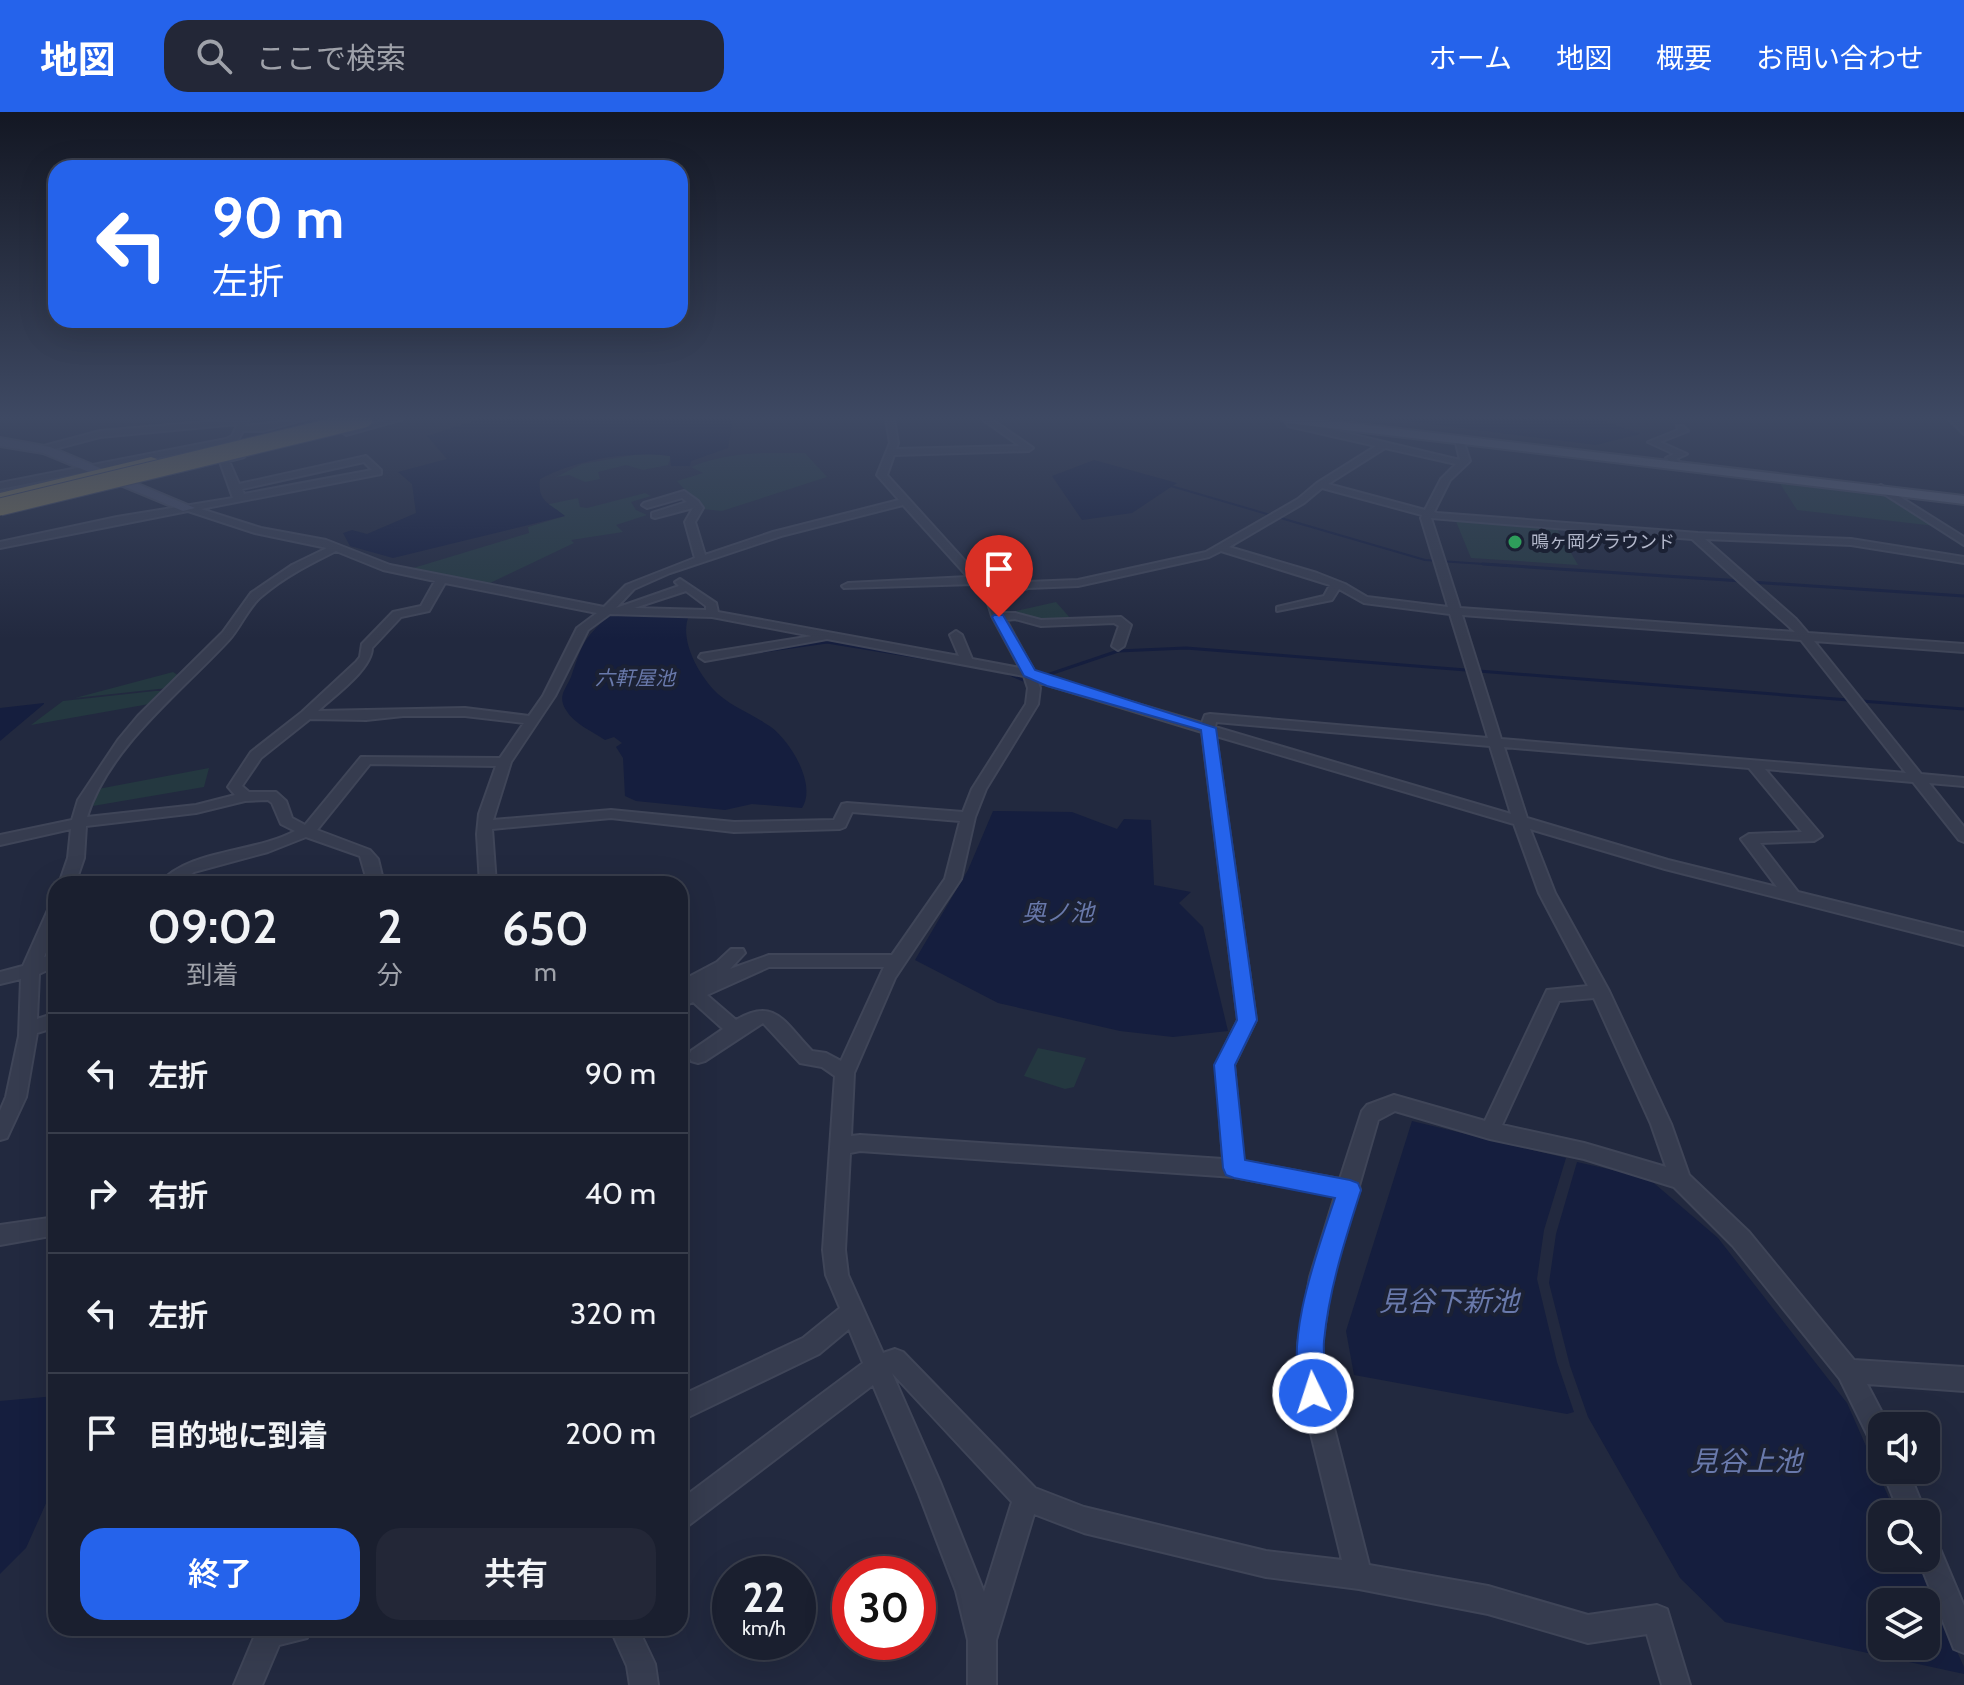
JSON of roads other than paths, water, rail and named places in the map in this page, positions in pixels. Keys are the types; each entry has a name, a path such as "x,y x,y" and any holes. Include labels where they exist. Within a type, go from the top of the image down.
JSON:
{"highway":[{"path":"0,506 35,492"},
{"path":"0,506 55,492"},
{"path":"0,506 57,492"},
{"path":"0,506 76,492"}],"main road":[{"path":"1911,492 1964,500"}],"street":[{"path":"151,492 259,531 336,547 387,568 613,611 712,614 1029,673 1052,683 1665,864 1964,939"},
{"path":"239,492 240,498"},
{"path":"0,545 270,492"},
{"path":"898,492 991,596 1034,688 1032,704 979,789 968,817 953,879 887,976 845,1073 834,1250 837,1275 878,1366 970,1591 982,1640 982,1685"},
{"path":"991,596 1027,585 1078,583 1195,560 1222,548 1311,492"},
{"path":"1347,492 1427,514 1698,536 1851,542 1964,560"},
{"path":"1439,492 1427,514 1454,611 1498,741 1531,855 1547,893 1600,991 1661,1124 1681,1180 1760,1261 1848,1371 1869,1412"},
{"path":"1888,492 1964,542"},
{"path":"647,505 684,494 695,503 698,508 690,522 701,560"},
{"path":"613,611 630,587 666,571 777,534 906,501"},
{"path":"655,515 695,503"},
{"path":"1698,536 1736,574 1775,603 1806,637 1964,837"},
{"path":"70,876 76,858 85,800 123,743 227,635 255,595 296,567 336,547"},
{"path":"1222,548 1336,584 1364,600 1454,611 1964,648"},
{"path":"666,571 712,605 712,614"},
{"path":"245,797 235,787 248,764 307,715 363,661 366,647 397,614 425,609 442,579"},
{"path":"848,586 979,580"},
{"path":"1281,609 1328,598 1336,584"},
{"path":"488,876 485,825 504,762 549,696 583,628 613,611 688,587"},
{"path":"999,617 1015,616 1041,623 1117,619 1125,625 1118,646"},
{"path":"705,657 819,639 825,635"},
{"path":"956,635 967,661"},
{"path":"307,715 465,712 531,720"},
{"path":"1234,1168 1225,1065 1247,1020 1208,728 1210,718 1964,782"},
{"path":"178,876 189,868 263,849 306,831 366,760 504,762"},
{"path":"1752,763 1814,836 1749,839 1792,895"},
{"path":"0,840 103,818 196,809 245,797 271,795 279,801 286,821 344,848 365,853 370,859 374,876"},
{"path":"485,825 611,814 734,827 840,824 847,807 968,817"},
{"path":"0,1132 16,1097 30,1028 30,971 48,929"},
{"path":"688,988 689,984 723,966 737,953"},
{"path":"688,997 754,965 769,961 896,961"},
{"path":"0,978 30,971 48,963"},
{"path":"1490,1131 1553,995 1600,991"},
{"path":"688,999 735,1030"},
{"path":"698,1056 763,1014 807,1058 826,1060 845,1073"},
{"path":"30,1028 48,1022"},
{"path":"1359,1576 1313,1393 1310,1344 1321,1277 1350,1190 1369,1117 1374,1111 1394,1103 1490,1131 1584,1151 1681,1180"},
{"path":"842,1146 860,1143 1234,1168 1350,1190"},
{"path":"0,1235 48,1227"},
{"path":"688,1405 811,1346 853,1312"},
{"path":"688,1510 878,1366 895,1360 1026,1498 1084,1520 1266,1564 1359,1576 1488,1600 1588,1629 1657,1619 1676,1685"},
{"path":"1848,1371 1964,1379"},
{"path":"982,1640 1026,1498"},
{"path":"1937,1572 1964,1639"},
{"path":"248,1685 276,1636"},
{"path":"628,1636 641,1664 644,1685"}],"water":[{"path":"413,492 541,492 550,505 565,516 393,558 350,546 343,533 352,530 367,534 416,513"},
{"path":"1063,492 1163,492 1132,513 1082,520"},
{"name":"六軒屋池","path":"609,615 689,615 688,644 707,682 725,700 771,727 794,753 806,788 802,808 752,804 725,810 636,801 625,796 623,758 616,747 622,743 614,737 605,740 578,723 569,715 562,701 584,643"},
{"path":"44,704 0,741 0,708"},
{"name":"奥ノ池","path":"993,811 1072,812 1117,829 1124,819 1151,820 1154,885 1191,892 1179,903 1203,927 1228,1031 1173,1037 1120,1031 998,1003 915,960 968,870"},
{"name":"見谷下新池","path":"1412,1121 1566,1158 1544,1230 1537,1279 1557,1362 1574,1412 1567,1414 1354,1375 1346,1331"},
{"name":"見谷上池","path":"1577,1162 1648,1178 1718,1238 1847,1403 1868,1451 1868,1484 1883,1484 1890,1500 1868,1500 1868,1572 1921,1572 1928,1588 1868,1588 1868,1653 1725,1622 1680,1578 1588,1417 1570,1366 1549,1283 1556,1234"},
{"path":"48,1397 48,1499 26,1548 0,1574 0,1401"},
{"name":"見谷上池","path":"1940,1614 1964,1667 1964,1674 1900,1660 1940,1660"}],"waterway":[{"path":"1193,492 1425,560 1501,565"},
{"path":"1483,564 1501,565"},
{"path":"1501,565 1742,581"},
{"path":"1501,565 1513,566"},
{"path":"1751,582 1964,596"},
{"path":"742,654 827,642 931,659"},
{"path":"1047,675 1118,651 1186,648 1964,709"},
{"path":"1007,673 1023,680"}],"place":[{"name":"鳴ヶ岡グラウンド","path":"1515,542"}]}
